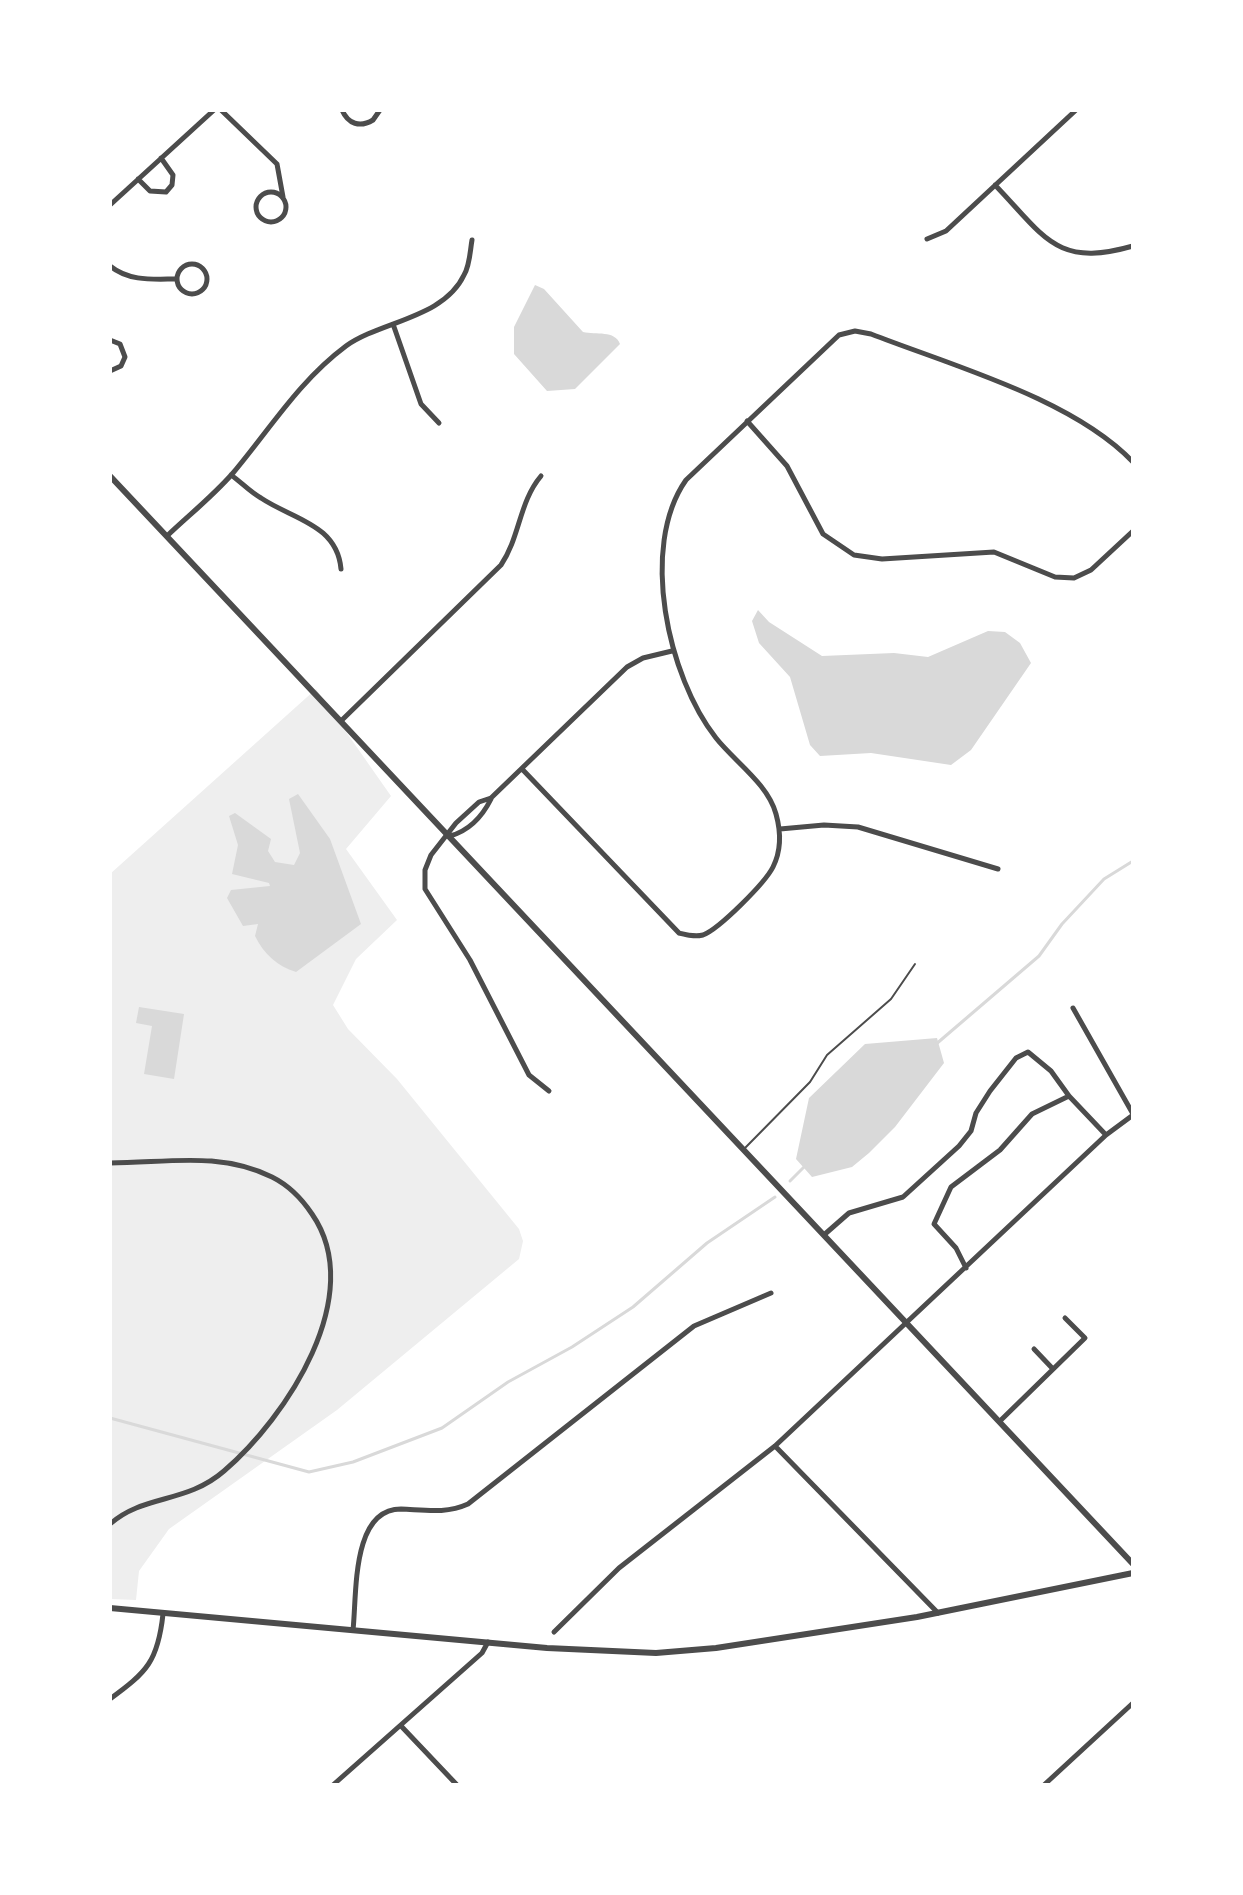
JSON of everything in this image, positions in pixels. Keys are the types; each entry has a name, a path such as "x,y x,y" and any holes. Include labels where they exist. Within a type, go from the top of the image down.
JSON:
{"street":[{"path":"110,205 214,110"},
{"path":"221,110 277,164 286,207 282,217 270,221 260,217 256,208 261,196 270,192 283,197"},
{"path":"342,110 349,121 359,124 373,120 380,110"},
{"path":"927,239 946,231 1076,110"},
{"path":"138,179 150,191 166,192 172,185 173,175 161,158"},
{"path":"995,185 1058,247 1087,256 1133,246"},
{"path":"167,536 231,475 280,410 325,364 349,344 425,310 461,282 472,240"},
{"path":"188,265 202,268 207,276 205,287 191,294 181,289 177,279 180,270 188,265"},
{"path":"110,266 121,275 143,279 177,279"},
{"path":"393,324 421,404 439,423"},
{"path":"522,769 669,926 691,936 711,930 764,881 777,857 780,829 768,795 698,714 672,651 663,543 668,511 686,480 832,340 847,333 863,332 1081,418 1133,462"},
{"path":"110,340 120,344 125,357 121,366 110,371"},
{"path":"747,421 787,466 823,534 854,555 882,559 994,552 1055,577 1074,578 1091,570 1133,531"},
{"path":"231,475 262,499 322,531 337,548 341,569"},
{"path":"110,476 1133,1564"},
{"path":"342,720 501,565 515,539 527,496 541,476"},
{"path":"449,837 464,832 486,809 491,798 627,667 643,658 672,651"},
{"path":"491,798 479,802 456,823 449,837 427,862 424,876 427,896 471,962 529,1075 549,1091"},
{"path":"780,829 824,825 858,827 998,869"},
{"path":"554,1632 619,1568 775,1446 1106,1135 1133,1114 1073,1008"},
{"path":"825,1234 849,1213 903,1197 959,1146 971,1131 976,1113 990,1091 1016,1058 1028,1052 1051,1071 1069,1096 1106,1135"},
{"path":"966,1268 956,1248 934,1224 951,1187 1007,1144 1032,1114 1069,1096"},
{"path":"110,1163 207,1159 244,1167 273,1178 306,1205 321,1229 329,1256 330,1281 326,1312 303,1373 241,1455 195,1492 139,1506 110,1524"},
{"path":"353,1630 362,1542 376,1518 396,1509 444,1511 468,1504 694,1326 771,1293"},
{"path":"1000,1421 1085,1338 1065,1318"},
{"path":"1034,1349 1053,1369"},
{"path":"775,1446 938,1613"},
{"path":"110,1608 624,1653 671,1652 938,1613 1133,1573"},
{"path":"110,1699 137,1680 157,1654 163,1614"},
{"path":"333,1785 402,1727 482,1653 488,1642"},
{"path":"1044,1785 1133,1703"},
{"path":"402,1727 457,1785"}],"lane":[{"path":"745,1149 810,1082 827,1055 891,999 915,964"}],"shaded area":[{"path":"535,285 544,289 583,332 610,335 620,344 575,389 547,391 514,354 514,327"},
{"path":"758,610 769,622 822,656 894,653 928,657 988,631 1005,632 1020,643 1031,663 971,750 951,765 871,753 820,756 810,745 790,677 759,643 752,621"},
{"path":"316,689 391,796 346,849 397,920 356,959 333,1005 348,1029 397,1079 519,1229 523,1241 519,1259 337,1410 169,1529 139,1571 136,1600 110,1599 110,874"},
{"path":"298,794 330,839 361,924 296,972 267,954 255,936 258,924 243,926 227,898 231,890 270,886 269,883 232,874 238,845 229,816 235,813 271,839 268,851 275,862 294,865 300,853 289,799"},
{"path":"139,1007 184,1014 174,1079 144,1074 152,1026 136,1023"},
{"path":"937,1038 944,1063 895,1127 852,1167 812,1177 796,1159 809,1098 865,1044"}],"waterway":[{"path":"935,1045 1039,956 1062,924 1104,879 1133,861"},
{"path":"790,1181 804,1167"},
{"path":"110,1418 309,1472 353,1462 442,1428 508,1382 572,1347 633,1307 707,1243 775,1197"}]}
